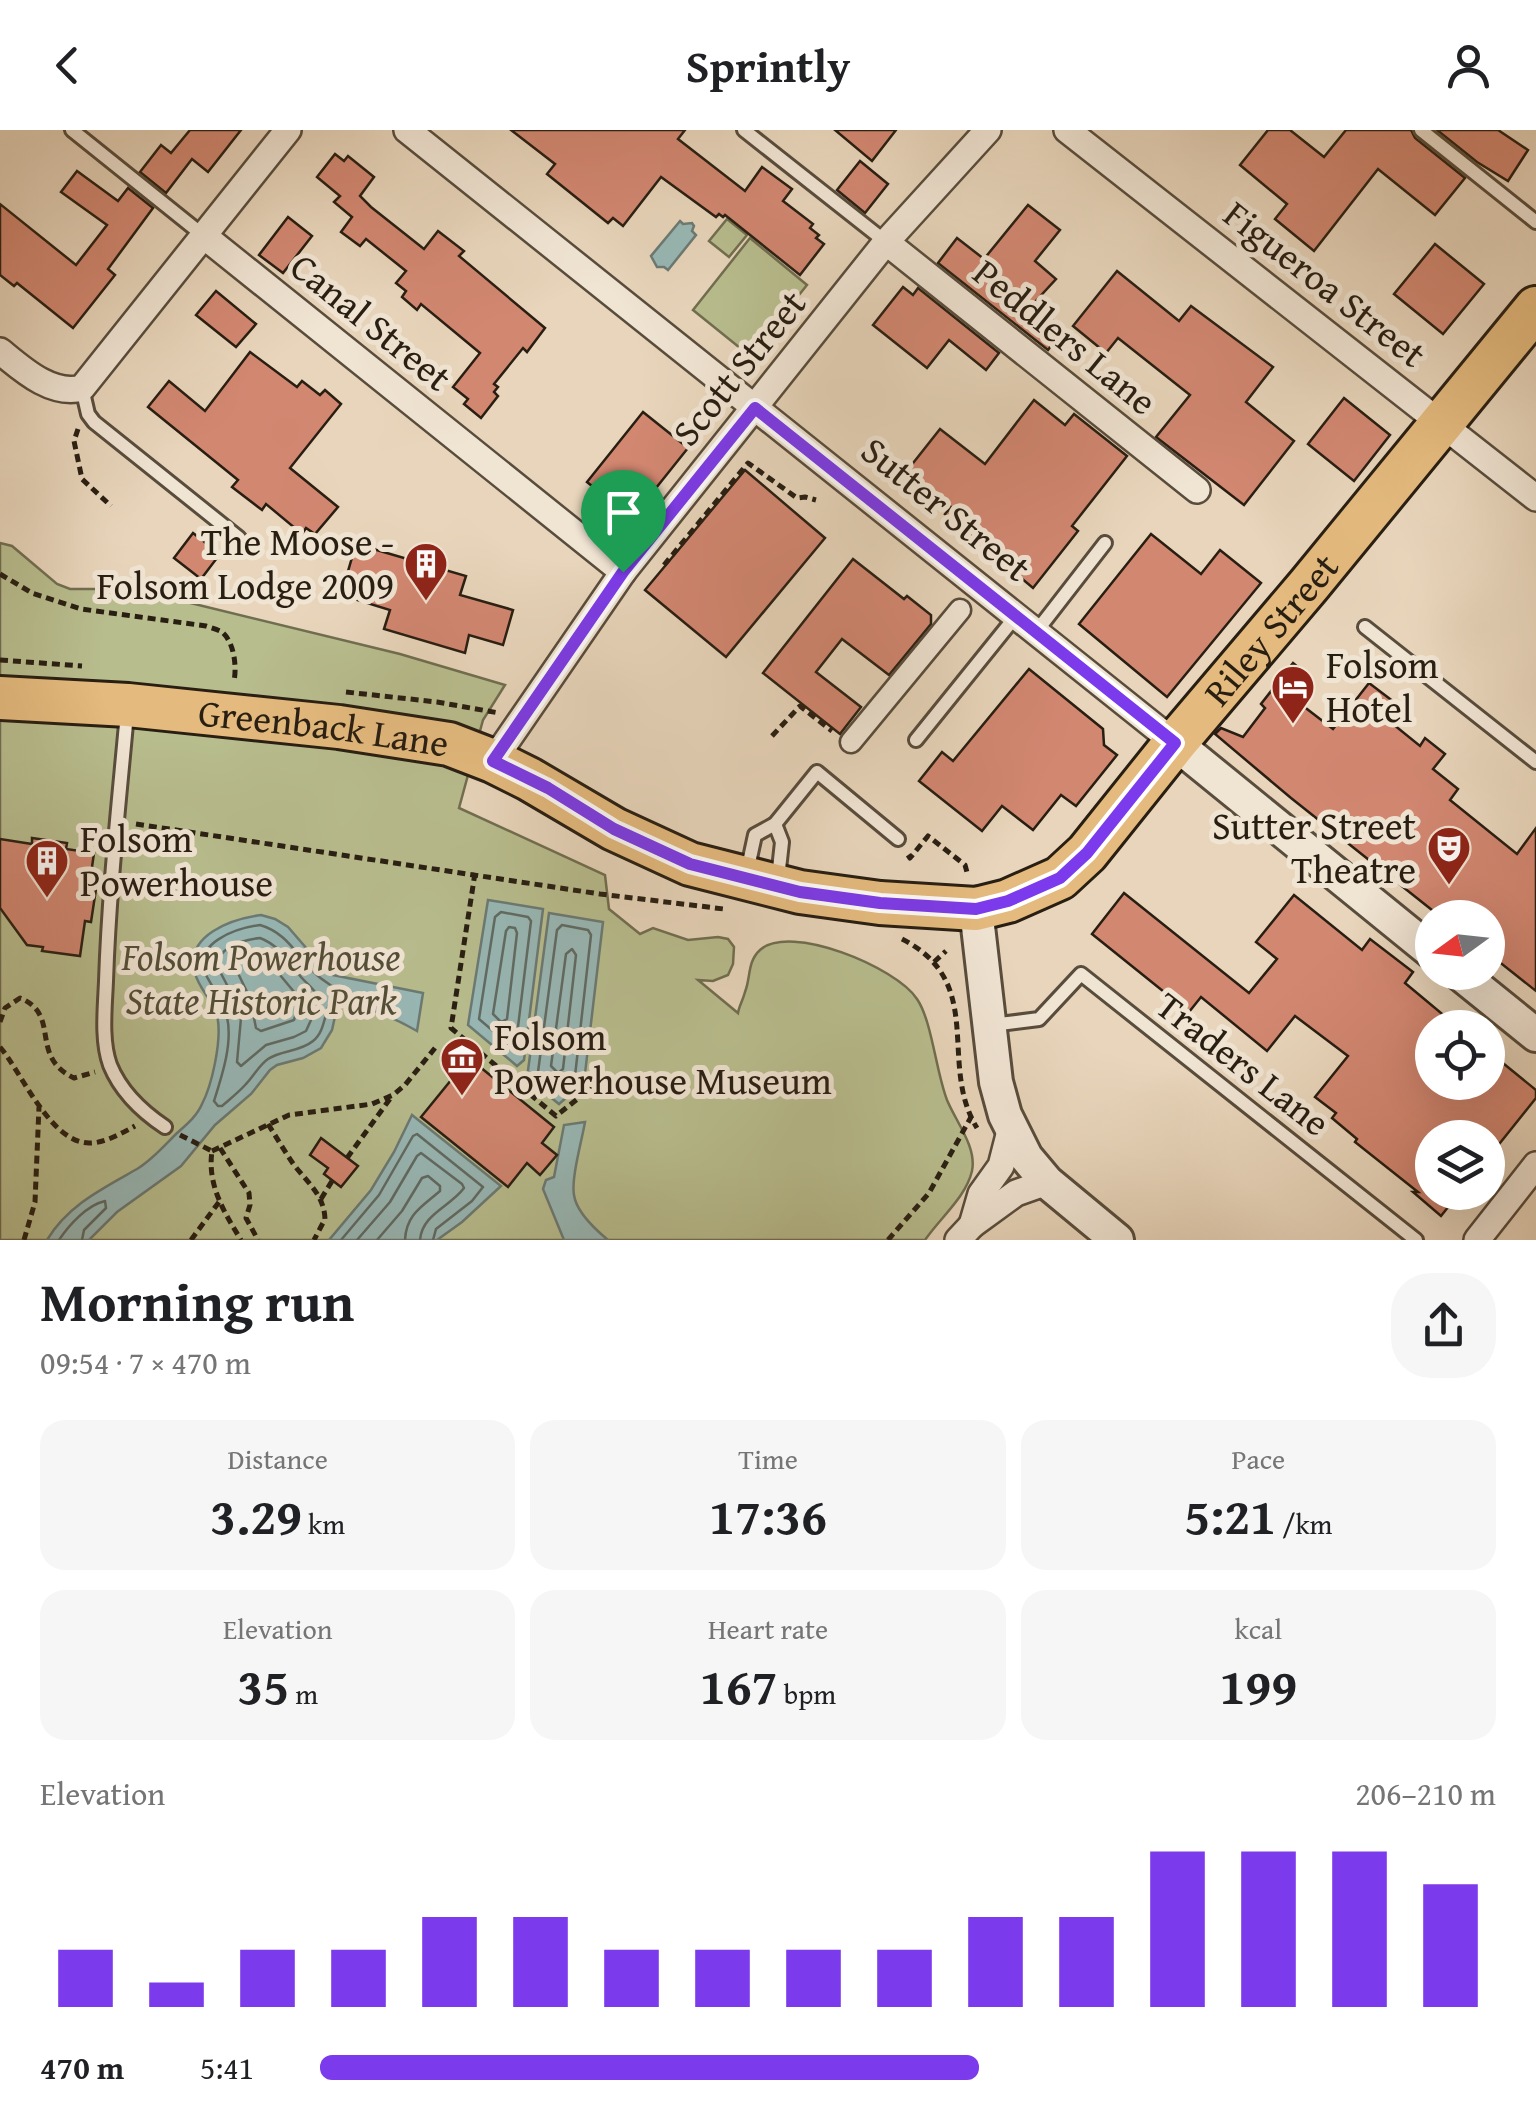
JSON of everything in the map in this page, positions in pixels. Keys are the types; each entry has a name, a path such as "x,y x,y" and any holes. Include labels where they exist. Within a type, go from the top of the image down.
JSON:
{"main road":[{"name":"Riley Street","path":"972,894 1008,901 1060,878 1087,853 1536,308"},
{"name":"Greenback Lane","path":"0,698 128,705 449,744 548,788 614,829 690,864 800,892 880,903 972,894"}],"street":[{"path":"0,351 36,378 65,390 82,388 288,130"},
{"name":"Sutter Street","path":"407,130 1415,938"},
{"name":"Scott Street","path":"493,761 623,572 886,242 988,130"},
{"name":"Figueroa Street","path":"1067,130 1536,498"},
{"name":"Canal Street","path":"204,236 623,572"},
{"name":"Peddlers Lane","path":"886,242 1197,490"},
{"path":"851,742 960,610"},
{"path":"972,894 999,1096 1011,1127 1026,1157 1047,1182 1117,1240"},
{"path":"1480,990 1536,1035"},
{"path":"965,1232 981,1194 1002,1166 1011,1127"},
{"path":"1477,1240 1536,1164"},
{"path":"965,1232 1022,1190 1047,1182"}],"lane":[{"name":"Canal Street","path":"72,130 204,236"},
{"path":"744,130 886,242"},
{"path":"1421,130 1536,222"},
{"path":"82,388 94,422 239,538"},
{"path":"916,740 1105,543"},
{"path":"1365,628 1536,762"},
{"path":"128,705 104,1017 108,1060 117,1080 128,1096 165,1126"},
{"path":"762,882 756,835 774,824 817,772 898,839"},
{"path":"762,882 782,842 774,824"},
{"name":"Traders Lane","path":"990,1026 1039,1018 1081,974 1416,1240"}],"path":[{"path":"88,414 75,434 80,474 84,483 111,506"},
{"path":"656,574 748,463 797,498 816,500"},
{"path":"0,574 32,593 81,610 220,631 233,656 234,681"},
{"path":"335,691 437,702 505,715"},
{"path":"772,736 800,706 851,742"},
{"path":"117,821 600,894"},
{"path":"898,839 910,858 928,836 965,865 972,894"},
{"path":"475,874 451,1028 556,1116 595,1085"},
{"path":"934,962 946,951"},
{"path":"0,1022 5,1008 20,998 33,1003 41,1015 46,1046 62,1072 74,1078 90,1075 108,1060"},
{"path":"0,1047 40,1108 78,1142 95,1144 150,1116"},
{"path":"241,1240 212,1184 210,1164 216,1150 289,1115 372,1104 393,1095 406,1085 435,1048"},
{"path":"346,1158 393,1095"},
{"path":"24,1240 35,1202 40,1108"},
{"path":"888,1240 929,1193 971,1117"},
{"path":"268,1124 321,1198 325,1219 314,1240"},
{"path":"165,1126 216,1150 249,1193 246,1218 258,1240"},
{"path":"321,1198 332,1181"},
{"path":"191,1240 220,1202"}],"green space":[{"path":"727,219 747,235 729,257 709,241"},
{"path":"750,238 807,285 750,356 693,310"},
{"name":"Folsom Powerhouse State Historic Park","path":"0,543 12,546 57,584 70,589 129,589 170,598 400,654 505,685 483,720 459,808 605,875 609,909 640,934 653,928 688,940 728,939 734,947 728,975 713,981 698,980 738,1013 753,960 760,950 774,943 817,945 842,952 888,974 905,987 922,1009 947,1100 971,1153 972,1171 958,1198 925,1240 0,1240"}],"water":[{"path":"680,221 692,223 696,235 668,270 657,267 651,256"},
{"path":"488,900 543,909 524,1060 517,1066 468,1025"},
{"path":"549,913 603,922 584,1082 559,1104 527,1078"},
{"path":"261,915 288,927 333,975 423,993 417,1031 379,1013 338,1003 332,1030 321,1048 270,1070 181,1166 117,1212 89,1240 47,1240 75,1207 148,1161 197,1112 212,1075 219,1030 193,960 203,939 213,931"},
{"path":"412,1115 501,1186 437,1240 329,1240 371,1190"},
{"path":"585,1122 574,1195 582,1214 608,1240 564,1240 543,1189 546,1180 554,1177 564,1125"}],"building":[{"path":"190,130 241,130 208,172 192,159 166,193 140,172 161,145 171,153"},
{"path":"511,130 685,130 678,139 745,191 762,167 792,189 783,201 813,224 810,228 824,244 800,275 725,215 716,217 661,177 623,226 613,218 608,223 547,174 555,164"},
{"path":"835,130 896,130 872,161"},
{"path":"1268,130 1290,130 1324,157 1346,130 1411,130 1415,138 1465,178 1435,215 1378,169 1314,251 1275,219 1287,204 1240,165"},
{"path":"1437,130 1498,130 1528,150 1508,181"},
{"path":"335,154 344,161 348,156 374,177 360,196 371,207 424,249 438,231 464,251 459,256 545,328 494,384 498,396 481,418 464,404 468,399 453,387 480,353 421,304 417,310 402,297 406,291 396,283 406,271 366,239 360,246 341,232 352,217 334,202 340,196 317,177"},
{"path":"860,161 888,184 865,213 837,190"},
{"path":"77,171 118,201 128,188 153,208 108,269 115,275 73,328 17,283 14,286 0,275 0,204 76,265 107,225 61,192"},
{"path":"1028,205 1060,230 1035,261 1056,279 1033,304 1064,329 1048,350 938,263 957,238 984,259"},
{"path":"288,217 312,236 283,273 259,255"},
{"path":"1435,244 1484,284 1443,334 1394,294"},
{"path":"1117,271 1179,321 1191,306 1273,367 1246,402 1294,441 1244,505 1156,437 1190,395 1118,338 1106,353 1073,326"},
{"path":"903,287 913,295 918,288 999,353 986,370 949,340 927,368 873,325"},
{"path":"216,291 256,324 236,347 196,315"},
{"path":"250,352 297,387 302,381 320,395 325,390 341,404 290,468 338,507 315,534 306,528 302,534 266,504 262,510 232,487 238,480 148,407 169,381 205,411"},
{"path":"1344,398 1390,435 1354,481 1308,444"},
{"path":"1034,400 1065,425 1074,414 1127,456 1072,526 1078,531 1033,588 945,514 951,507 906,472 940,429 985,464"},
{"path":"643,412 688,448 632,518 587,482"},
{"path":"745,470 825,538 726,657 645,590"},
{"path":"193,533 220,554 201,579 174,558"},
{"path":"1151,534 1201,574 1220,550 1261,583 1167,697 1079,624"},
{"name":"The Moose - Folsom Lodge 2009","path":"356,544 466,576 460,595 513,610 503,645 469,635 465,653 384,629 390,610 341,595"},
{"path":"853,559 931,615 931,624 889,675 842,639 816,672 861,707 840,734 763,673"},
{"path":"1293,663 1311,678 1294,699 1333,729 1369,683 1394,702 1383,716 1420,746 1425,738 1445,754 1433,769 1458,789 1450,800 1517,854 1536,828 1536,991 1505,966 1505,900 1419,900 1215,734 1221,728 1243,737 1265,708 1261,704"},
{"path":"1029,669 1103,729 1104,745 1117,755 1076,806 1061,795 1033,830 1002,806 982,831 919,781 942,752 953,761"},
{"name":"Folsom Powerhouse","path":"32,838 67,843 66,849 94,853 89,888 96,889 91,922 85,921 80,956 27,945 0,908 0,839 32,844"},
{"path":"1124,893 1249,993 1277,959 1256,942 1294,895 1362,950 1370,939 1413,972 1405,983 1437,1010 1415,1010 1415,1100 1505,1100 1505,1065 1536,1090 1536,1098 1505,1137 1505,1120 1415,1120 1415,1190 1355,1142 1357,1139 1332,1118 1336,1113 1315,1097 1348,1056 1295,1016 1267,1051 1201,997 1189,1012 1092,934"},
{"path":"469,1058 554,1127 542,1143 557,1155 540,1175 527,1163 508,1187 421,1117"},
{"path":"321,1138 358,1166 341,1187 324,1174 328,1168 310,1155"}],"place":[{"name":"The Moose - Folsom Lodge 2009","path":"426,602"},
{"name":"Folsom Hotel","path":"1293,725"},
{"name":"Sutter Street Theatre","path":"1449,886"},
{"name":"Folsom Powerhouse","path":"47,899"},
{"name":"Folsom Powerhouse Museum","path":"462,1097"}],"route":[{"path":"755,408 1175,743 1087,853 1060,878 1008,901 976,909 880,903 800,892 690,864 614,829 548,788 493,761 623,572 755,408"}]}
